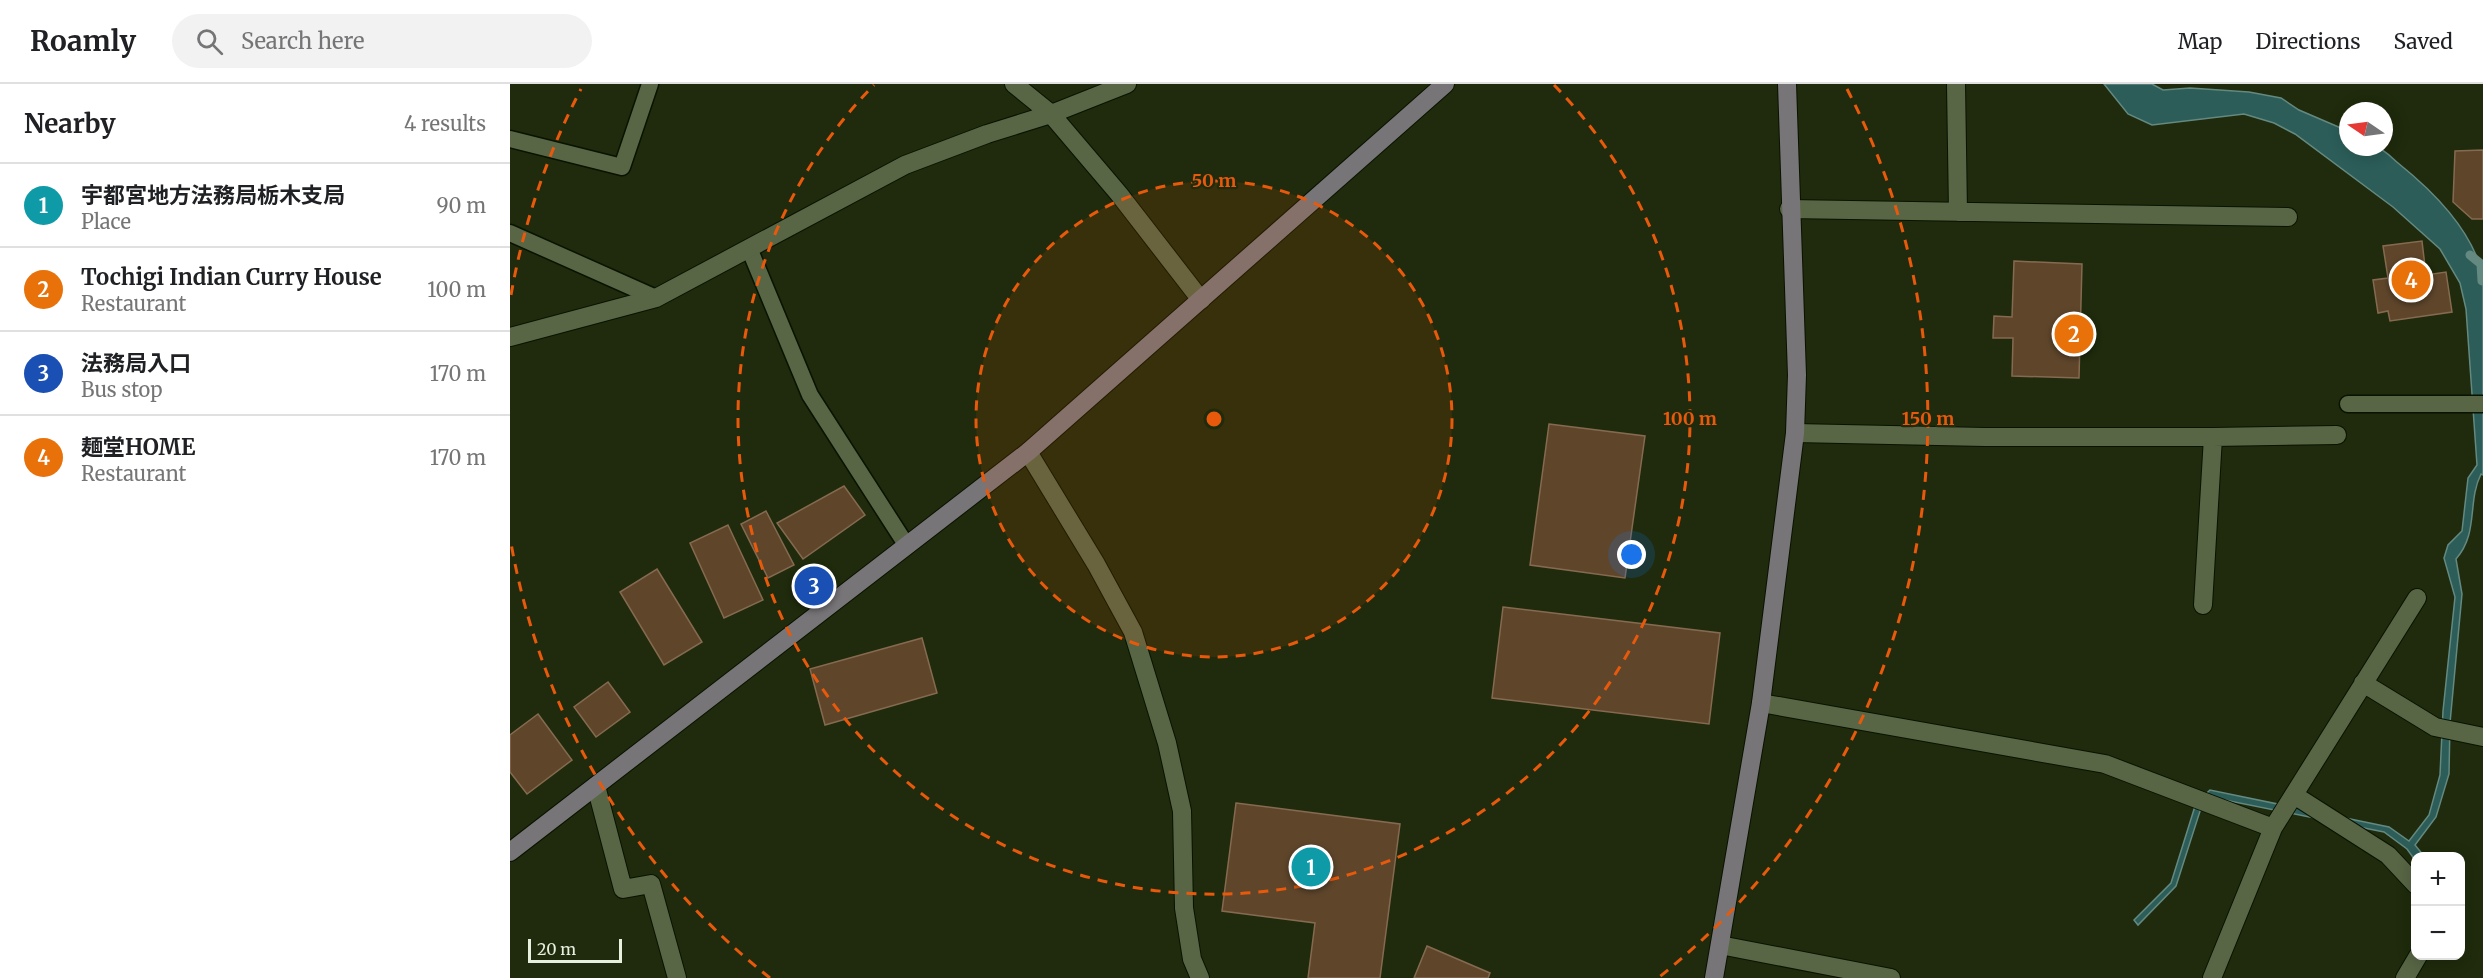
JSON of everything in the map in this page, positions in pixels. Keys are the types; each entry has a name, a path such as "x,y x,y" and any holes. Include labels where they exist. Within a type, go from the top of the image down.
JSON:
{"street":[{"path":"1014,84 1050,114 1119,194 1201,300"},
{"path":"510,337 656,297 905,165 987,134 1050,114 1126,84"},
{"path":"510,852 1028,452 1445,84"},
{"path":"1714,978 1761,703 1795,433 1797,375 1786,84"},
{"path":"1956,84 1958,212"},
{"path":"1789,209 2288,217"},
{"path":"1795,433 1985,438 2337,435"},
{"path":"2203,605 2213,437"},
{"path":"1028,452 1096,564 1132,632 1167,743 1182,811 1184,908 1192,959 1200,978"},
{"path":"2212,978 2273,828 2417,598"},
{"path":"2363,683 2435,727 2483,737"},
{"path":"1761,703 2105,764 2273,828"},
{"path":"596,786 623,889 651,885 677,978"},
{"path":"2294,795 2388,855 2411,881"},
{"path":"1720,945 1891,978"},
{"path":"2404,978 2415,960"}],"lane":[{"path":"510,139 622,167 650,84"},
{"path":"510,233 656,297"},
{"path":"749,248 810,395 907,546"},
{"path":"2348,404 2483,404"}],"water":[{"path":"2104,84 2152,84 2163,90 2190,88 2249,92 2281,98 2299,110 2339,127 2339,156 2389,156 2425,186 2450,213 2470,242 2483,275 2483,475 2481,474 2474,495 2468,539 2456,559 2462,594 2450,723 2449,774 2436,817 2415,845 2421,852 2411,852 2411,854 2384,832 2210,797 2201,808 2176,886 2138,925 2134,920 2171,883 2196,803 2210,790 2389,827 2409,841 2429,815 2440,775 2443,711 2455,597 2444,558 2448,545 2462,531 2468,478 2477,465 2466,309 2460,283 2440,249 2393,207 2295,134 2274,123 2244,114 2152,125 2128,114"}],"building":[{"path":"2483,150 2483,219 2472,219 2453,202 2455,151"},
{"path":"2422,241 2426,275 2446,272 2452,312 2390,321 2388,311 2378,313 2373,280 2388,278 2383,246"},
{"path":"2014,261 2082,264 2079,378 2012,376 2013,338 1993,338 1994,316 2012,317"},
{"path":"1549,424 1645,436 1625,578 1530,565"},
{"path":"844,486 865,515 803,559 777,523"},
{"path":"766,511 794,565 768,578 741,524"},
{"path":"728,525 763,600 724,618 690,543"},
{"path":"657,569 702,642 664,665 620,592"},
{"path":"1503,607 1720,633 1709,724 1492,698"},
{"path":"922,638 937,693 825,725 810,669"},
{"path":"608,682 630,712 596,737 574,707"},
{"path":"538,714 572,760 527,794 510,772 510,735"},
{"path":"1236,803 1400,824 1380,978 1308,978 1315,923 1222,911"},
{"path":"1427,946 1490,973 1488,978 1414,978"}],"waterway":[{"path":"2470,255 2481,264 2482,281"}],"place":[{"name":"麺堂HOME","path":"2411,280"},
{"name":"Tochigi Indian Curry House","path":"2074,334"},
{"name":"法務局入口","path":"814,586"},
{"name":"宇都宮地方法務局栃木支局","path":"1311,867"}]}
